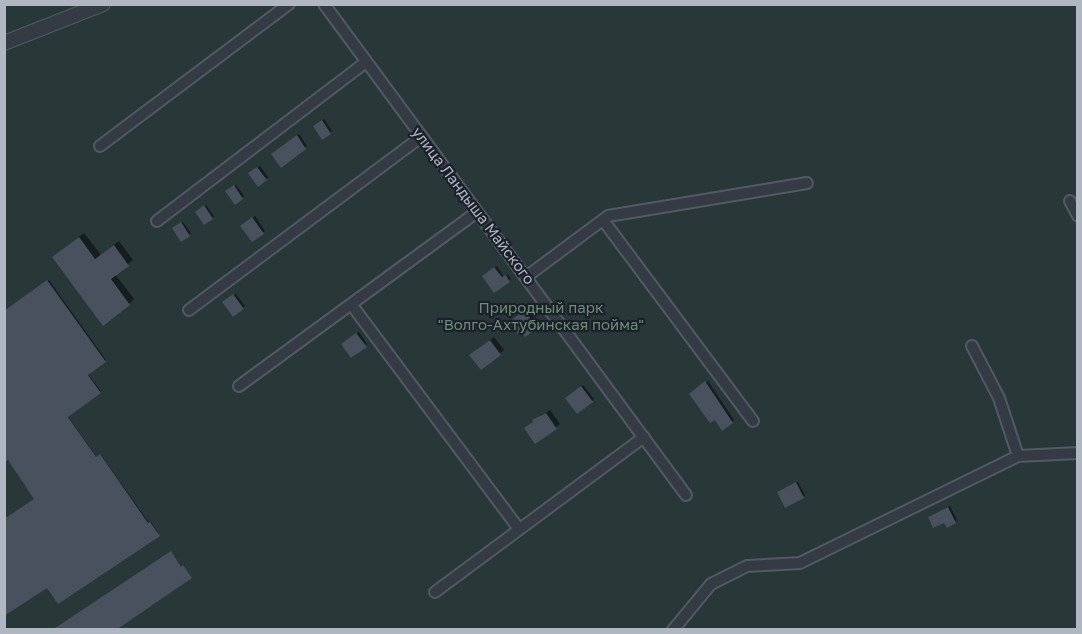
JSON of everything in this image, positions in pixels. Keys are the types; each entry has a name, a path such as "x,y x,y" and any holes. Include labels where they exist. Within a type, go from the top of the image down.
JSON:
{"street":[{"path":"4,43 103,4"},
{"path":"100,146 289,4"},
{"name":"улица Ландыша Майского","path":"324,4 686,495"},
{"path":"157,221 366,62"},
{"path":"189,310 421,137"},
{"path":"525,277 608,216 807,183"},
{"path":"1070,201 1077,216"},
{"path":"239,386 477,212"},
{"path":"603,220 753,421"},
{"path":"351,304 519,529"},
{"path":"972,346 999,398 1018,456"},
{"path":"435,592 644,437"},
{"path":"673,630 711,584 747,566 800,563 1018,456 1077,453"}],"green space":[{"name":"Природный парк \"Волго-Ахтубинская пойма\"","path":"4,5 1077,5 1077,629 5,629"}],"building":[{"path":"322,120 331,134 322,140 313,126"},
{"path":"297,135 306,149 281,168 271,154"},
{"path":"257,167 267,180 258,187 248,173"},
{"path":"234,185 243,199 235,205 225,191"},
{"path":"204,205 213,219 204,225 195,212"},
{"path":"252,217 264,234 252,242 240,226"},
{"path":"181,222 190,236 181,242 172,228"},
{"path":"79,237 95,259 114,245 129,266 111,279 130,305 103,326 52,257"},
{"path":"494,267 502,277 506,275 510,282 494,293 482,276"},
{"path":"47,280 106,362 88,375 101,393 68,417 96,457 100,454 148,523 150,522 160,536 58,604 47,588 4,616 4,519 34,499 8,460 4,463 4,311"},
{"path":"233,294 244,309 233,317 222,302"},
{"path":"525,310 533,322 536,320 541,326 525,337 521,331 518,334 509,322"},
{"path":"356,333 367,347 351,358 341,344"},
{"path":"490,340 501,355 481,370 469,355"},
{"path":"705,381 733,423 722,431 715,420 710,423 689,394"},
{"path":"581,386 593,402 577,414 565,398"},
{"path":"546,413 557,429 535,444 524,428 533,422 532,420"},
{"path":"796,482 804,498 785,508 777,492"},
{"path":"948,507 956,523 947,528 944,523 933,528 928,517"},
{"path":"171,551 181,567 183,565 192,578 116,630 52,630"}]}
